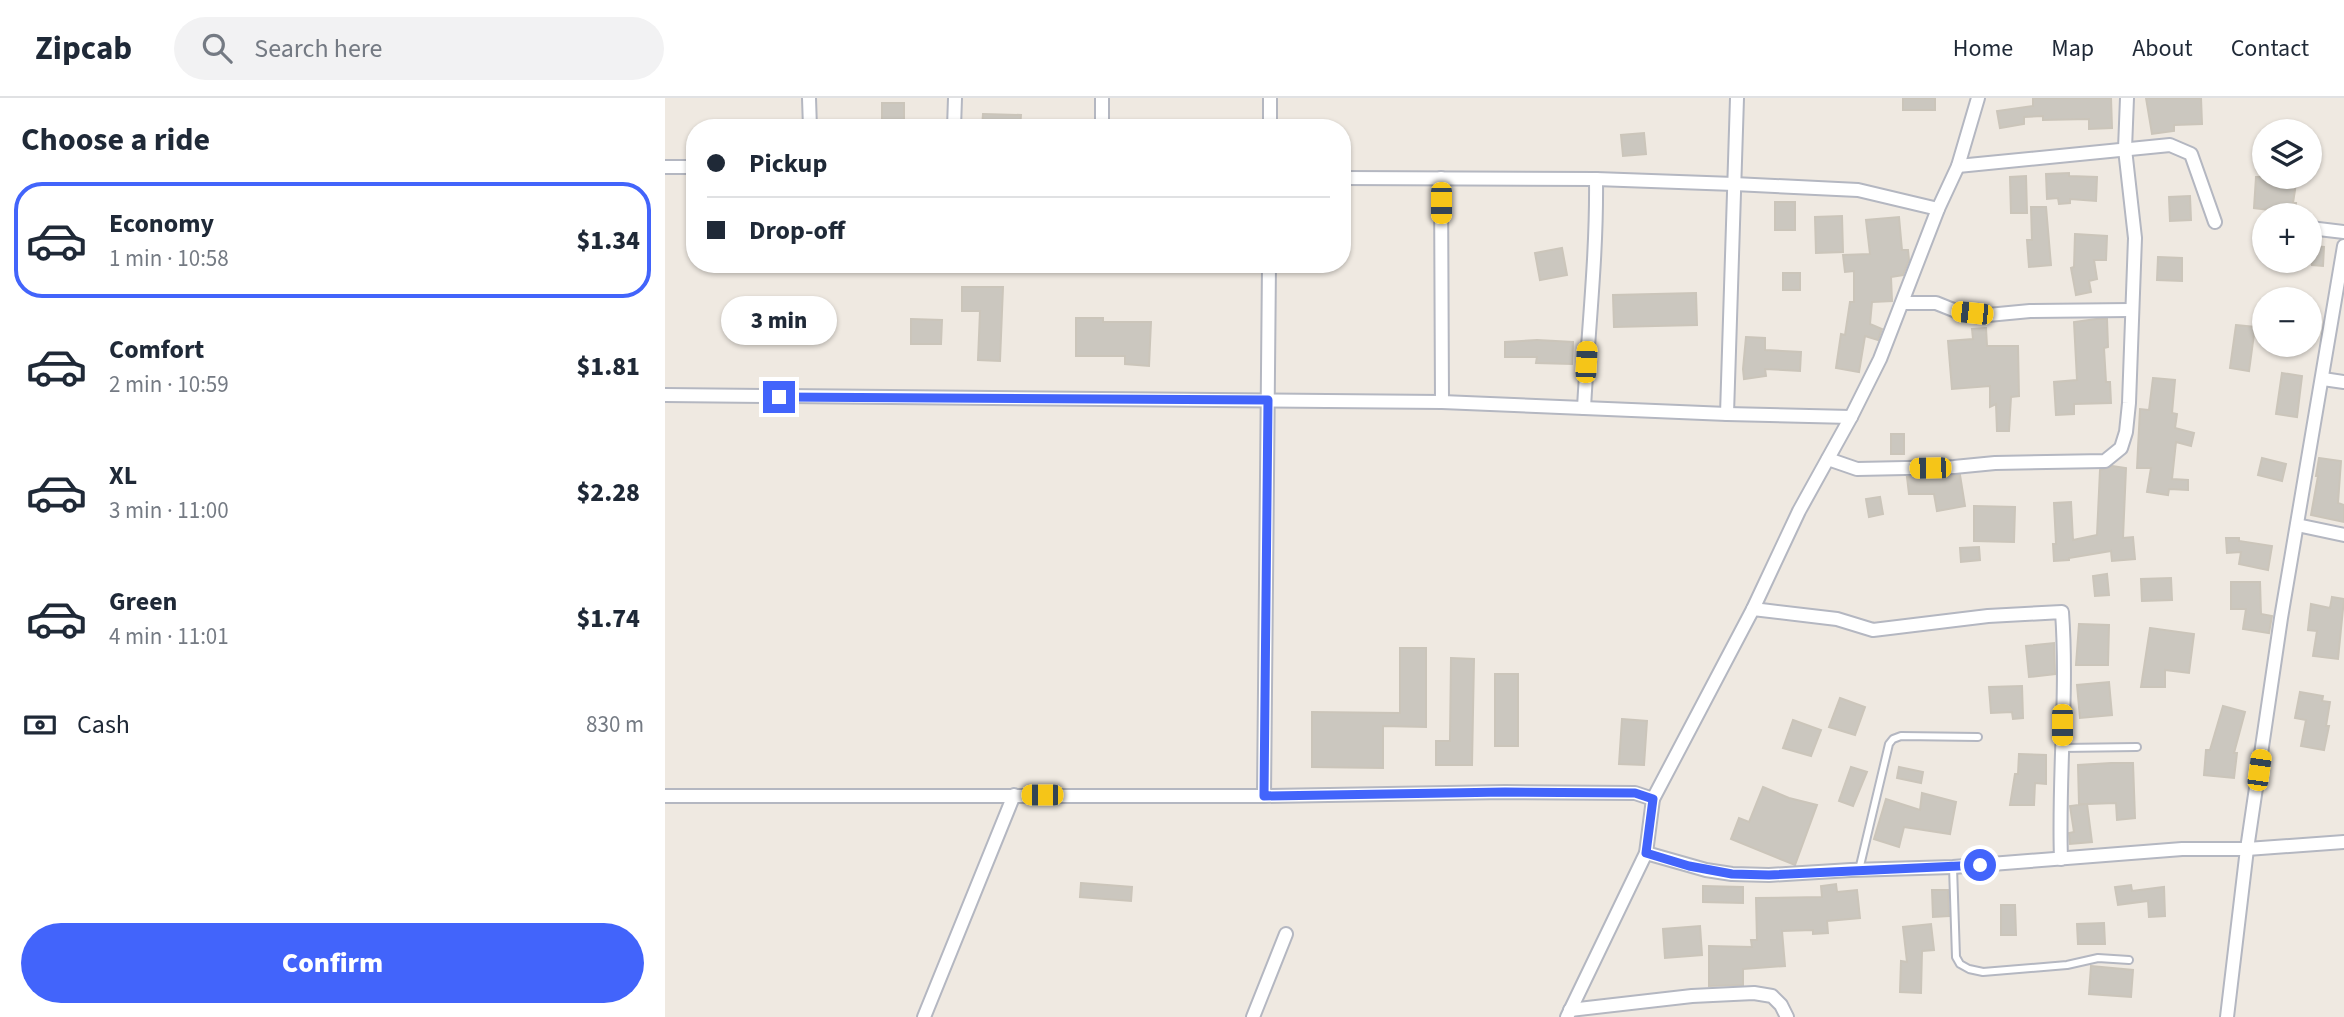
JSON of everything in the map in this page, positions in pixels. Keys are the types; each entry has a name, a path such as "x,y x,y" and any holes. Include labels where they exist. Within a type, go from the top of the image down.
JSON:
{"street":[{"path":"809,98 810,119"},
{"path":"954,98 954,119"},
{"path":"1102,98 1102,119"},
{"path":"1270,119 1271,98"},
{"path":"1727,414 1737,98"},
{"path":"1568,1013 1646,853 1653,799 1753,609 1799,511 1851,417 1903,303 1938,209 1958,166 1978,98"},
{"path":"1828,459 1857,470 1954,467 1995,463 2105,461 2121,449 2129,403 2135,238 2125,149 2127,98"},
{"path":"1958,166 2170,145 2191,154 2215,222"},
{"path":"665,167 686,167"},
{"path":"1351,178 1596,179 1858,190 1938,209"},
{"path":"1441,178 1442,402"},
{"path":"1584,408 1588,315 1596,229 1596,179"},
{"path":"2322,229 2344,232"},
{"path":"2227,1017 2247,849 2344,246"},
{"path":"1264,796 1269,273"},
{"path":"1903,303 1936,303 1956,311 1988,315 2030,311 2131,310"},
{"path":"2323,379 2344,382"},
{"path":"665,395 1442,402 1851,417"},
{"path":"2297,525 2344,535"},
{"path":"1753,609 1837,619 1873,630 1988,616 2062,611 2064,643 2059,811 2061,859"},
{"path":"665,796 1635,793 1653,799"},
{"path":"924,1017 1014,795"},
{"path":"1646,853 1689,866 1732,874 1769,875 1953,867 2182,849 2247,849 2344,842"},
{"path":"1253,1017 1286,934"},
{"path":"1568,1013 1692,996 1753,993 1772,996 1787,1017"}],"lane":[{"path":"1859,870 1889,744 1893,738 1978,737"},
{"path":"2062,748 2137,747"},
{"path":"1953,867 1956,957 1969,969 1983,972 2067,965 2098,958 2129,960"}],"building":[{"path":"1903,98 1935,98 1935,110 1903,110"},
{"path":"2033,98 2111,98 2112,128 2089,129 2089,119 2043,120 2043,116 2024,117 2024,124 2000,128 1997,111 2033,106"},
{"path":"2146,98 2201,98 2202,124 2174,125 2174,131 2152,134"},
{"path":"882,103 904,103 904,119 882,119"},
{"path":"983,114 1021,115 1021,119 983,119"},
{"path":"1644,133 1646,154 1623,156 1621,135"},
{"path":"2069,173 2069,176 2097,177 2096,201 2070,199 2070,203 2059,204 2058,198 2047,199 2046,174"},
{"path":"2026,176 2027,213 2011,213 2010,177"},
{"path":"2255,189 2295,189 2293,203 2254,203"},
{"path":"2190,196 2191,220 2170,221 2169,197"},
{"path":"1775,202 1795,202 1795,230 1775,230"},
{"path":"2031,207 2046,207 2051,265 2029,267 2027,240 2032,240"},
{"path":"1842,216 1843,252 1816,253 1815,217"},
{"path":"1899,217 1902,250 1908,250 1909,260 1903,275 1891,277 1892,301 1872,302 1870,324 1882,329 1878,340 1865,336 1859,372 1836,368 1841,334 1845,335 1850,302 1854,302 1854,271 1845,272 1843,255 1870,254 1866,220"},
{"path":"2075,234 2107,236 2106,260 2094,260 2097,279 2089,281 2091,292 2076,295 2071,268 2074,267"},
{"path":"1562,248 1567,275 1540,280 1535,253"},
{"path":"2158,257 2182,258 2182,281 2157,280"},
{"path":"1783,273 1800,273 1800,290 1783,290"},
{"path":"962,287 1003,287 1000,361 978,360 980,311 962,311"},
{"path":"1696,293 1697,325 1614,327 1613,295"},
{"path":"1076,318 1103,318 1103,322 1151,322 1149,366 1125,364 1125,356 1076,356"},
{"path":"911,319 942,320 941,344 911,344"},
{"path":"2107,319 2108,347 2104,348 2106,382 2110,382 2111,403 2074,404 2074,414 2056,415 2054,382 2077,380 2074,322"},
{"path":"2236,325 2252,327 2249,371 2230,368"},
{"path":"1986,328 1987,346 2018,346 2019,396 2011,397 2009,431 1997,431 1996,404 1990,407 1990,386 1952,389 1948,341 1973,339 1972,329"},
{"path":"1746,337 1765,338 1765,350 1801,352 1800,371 1765,369 1766,376 1744,379"},
{"path":"1505,342 1573,342 1572,364 1536,363 1537,357 1505,357"},
{"path":"2282,373 2302,376 2297,417 2276,414"},
{"path":"2153,378 2175,380 2172,413 2177,414 2175,428 2194,433 2191,446 2176,442 2172,479 2188,480 2188,490 2169,489 2168,495 2147,492 2151,468 2137,468 2140,409 2149,410"},
{"path":"1891,434 1904,434 1904,454 1891,454"},
{"path":"2262,458 2286,464 2282,481 2258,475"},
{"path":"2319,458 2341,461 2338,503 2344,505 2344,522 2311,515"},
{"path":"2112,466 2126,468 2123,538 2133,537 2135,559 2112,561 2111,551 2054,561 2054,503 2071,502 2073,540 2097,535 2100,470"},
{"path":"1960,475 1965,506 1937,511 1934,494 1909,494 1907,477"},
{"path":"1880,497 1883,514 1869,517 1866,499"},
{"path":"1974,506 2015,507 2014,542 1974,541"},
{"path":"2226,538 2239,538 2239,541 2272,546 2268,570 2239,564 2241,552 2227,553"},
{"path":"1979,547 1980,560 1961,562 1960,548"},
{"path":"2107,574 2109,595 2095,596 2093,576"},
{"path":"2171,578 2172,600 2142,601 2141,579"},
{"path":"2231,582 2260,582 2261,614 2272,616 2269,633 2243,629 2246,609 2231,609"},
{"path":"2332,597 2344,599 2338,659 2313,656 2317,631 2308,630 2311,604 2330,608"},
{"path":"2079,624 2109,625 2108,665 2076,665"},
{"path":"2150,628 2194,634 2189,673 2165,670 2165,687 2141,687"},
{"path":"2054,643 2055,674 2029,677 2026,646"},
{"path":"1400,648 1426,648 1426,727 1383,726 1383,768 1312,767 1312,712 1400,713"},
{"path":"1451,658 1474,659 1472,765 1436,765 1436,741 1450,741"},
{"path":"1495,674 1518,674 1518,746 1495,746"},
{"path":"2109,682 2112,715 2080,718 2077,685"},
{"path":"2022,686 2023,718 2013,719 2012,712 1991,713 1989,687"},
{"path":"2300,692 2323,696 2322,701 2330,702 2324,750 2301,746 2306,720 2295,718"},
{"path":"1840,698 1865,707 1855,735 1829,727"},
{"path":"2223,706 2245,712 2234,753 2237,753 2234,778 2204,775 2206,750 2210,750"},
{"path":"1622,719 1647,721 1644,765 1619,764"},
{"path":"1793,720 1821,730 1811,756 1783,748"},
{"path":"2019,754 2046,755 2046,784 2035,783 2034,805 2010,805 2015,774 2018,774"},
{"path":"2133,763 2135,818 2117,820 2116,803 2087,804 2092,842 2070,844 2069,833 2074,832 2070,806 2086,804 2079,804 2078,765"},
{"path":"1851,767 1867,772 1853,806 1839,801"},
{"path":"1899,767 1923,772 1921,783 1897,778"},
{"path":"1763,787 1789,798 1817,805 1795,865 1731,839 1739,818 1749,822"},
{"path":"1922,793 1956,802 1950,834 1904,827 1899,847 1874,839 1886,799 1920,810"},
{"path":"1081,883 1132,887 1131,901 1080,897"},
{"path":"1836,884 1837,892 1857,890 1860,918 1827,921 1828,933 1813,934 1813,930 1782,931 1785,966 1743,969 1743,985 1709,986 1709,946 1752,947 1751,940 1757,940 1756,898 1822,897 1821,886"},
{"path":"2131,885 2132,891 2164,887 2165,916 2149,917 2148,901 2118,905 2115,887"},
{"path":"1703,886 1743,887 1743,903 1703,902"},
{"path":"1932,890 1948,890 1949,916 1933,917"},
{"path":"2001,905 2015,905 2016,935 2001,935"},
{"path":"2104,923 2105,944 2078,944 2077,924"},
{"path":"1931,924 1934,950 1922,951 1921,993 1900,992 1901,961 1907,962 1903,927"},
{"path":"1700,926 1702,955 1665,958 1663,929"},
{"path":"2091,966 2133,970 2131,997 2089,994"}],"route":[{"path":"779,397 1268,400 1264,796 1635,793 1653,799 1646,853 1706,870 1769,875 1980,865"}]}
